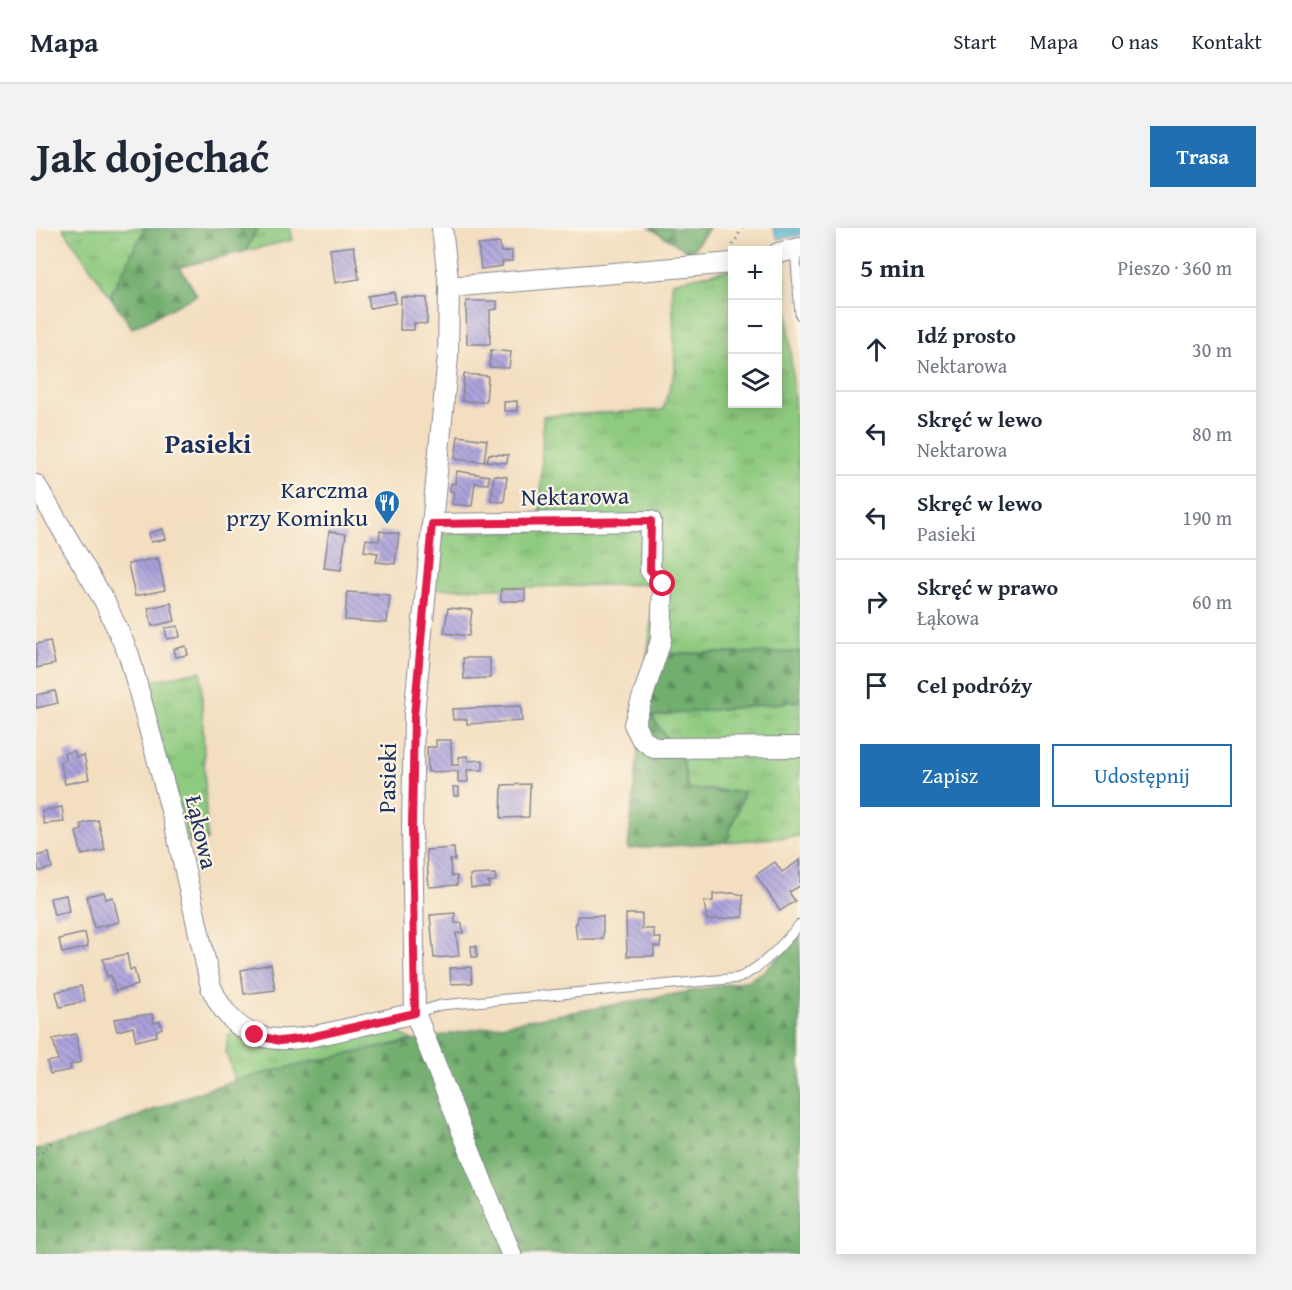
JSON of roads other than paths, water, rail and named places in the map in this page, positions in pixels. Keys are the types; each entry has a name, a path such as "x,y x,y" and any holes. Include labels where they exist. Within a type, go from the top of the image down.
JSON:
{"street":[{"name":"Pasieki","path":"441,228 449,287 444,426 432,524 414,716 412,838 415,1013 511,1254"},
{"path":"449,287 728,263"},
{"name":"Łąkowa","path":"36,485 105,602 129,655 174,821 211,987 220,1008 231,1020 255,1035 280,1041 306,1038 415,1013"},
{"name":"Nektarowa","path":"432,524 651,521 650,570 663,584 661,640 634,724 641,738 654,748 800,747"}],"lane":[{"path":"791,250 800,315"},
{"path":"415,1013 441,1005 739,978 755,970 774,954 800,924"}],"water":[{"path":"773,228 800,228 800,235 778,239"}],"place":[{"name":"Karczma przy Kominku","path":"387,526"}],"district":[{"name":"Pasieki","path":"208,443"}]}
